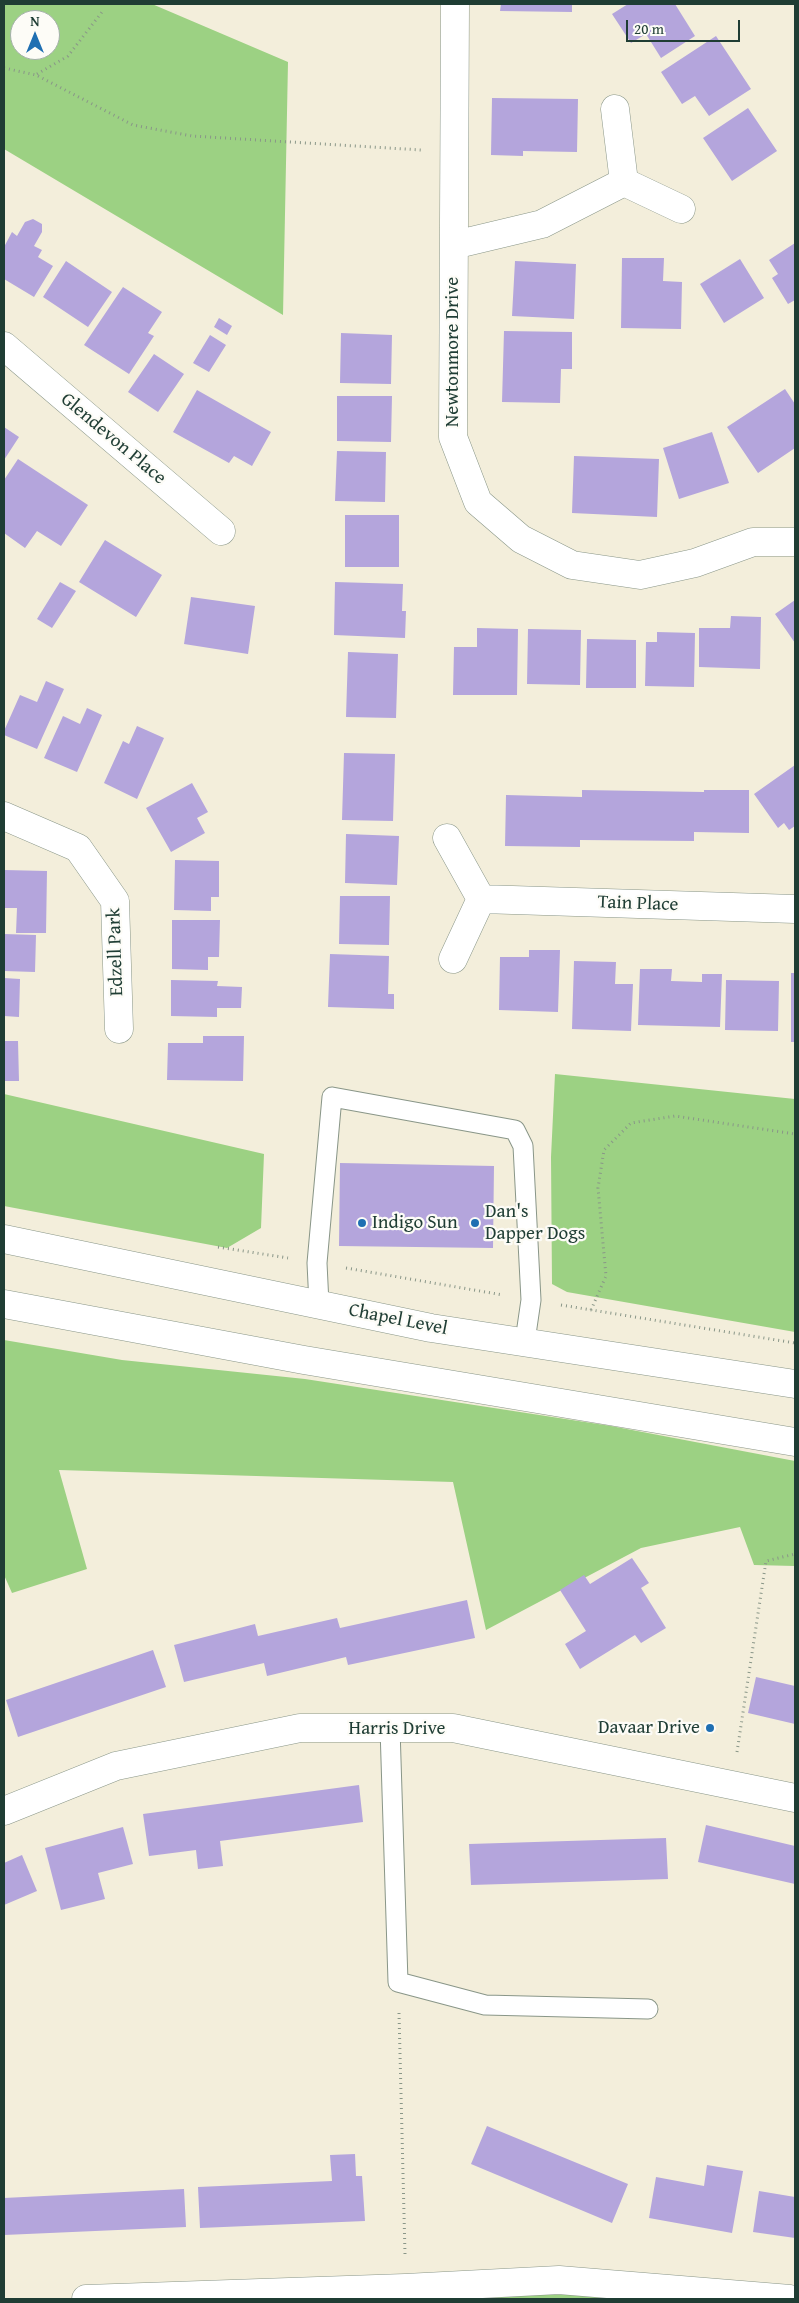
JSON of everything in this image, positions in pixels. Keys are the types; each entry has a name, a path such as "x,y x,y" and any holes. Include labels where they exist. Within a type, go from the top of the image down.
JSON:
{"street":[{"name":"Newtonmore Drive","path":"455,4 452,437 478,502 521,539 572,565 640,575 695,563 753,542 795,542"},
{"path":"615,109 624,182"},
{"path":"624,182 681,209"},
{"path":"454,245 542,224 624,182"},
{"name":"Glendevon Place","path":"4,346 221,531"},
{"name":"Edzell Park","path":"4,816 78,848 115,901 119,1029"},
{"path":"447,838 481,899 453,959"},
{"name":"Tain Place","path":"481,899 795,909"},
{"name":"Chapel Level","path":"4,1239 431,1328 795,1384"},
{"path":"4,1304 304,1360 795,1442"},
{"name":"Harris Drive","path":"4,1811 116,1766 300,1728 453,1728 795,1798"},
{"path":"86,2299 405,2288 559,2280 790,2299"}],"lane":[{"path":"319,1304 317,1263 332,1097 514,1130 523,1146 531,1300 525,1341"},
{"path":"390,1728 398,1982 485,2005 648,2009"}],"path":[{"path":"36,75 68,56 102,12"},
{"path":"4,68 36,75 133,125 192,136 454,152"},
{"path":"591,1310 606,1276 598,1188 604,1150 631,1123 675,1116 795,1134"},
{"path":"217,1246 795,1343"},
{"path":"732,1785 766,1561 795,1554"},
{"path":"398,1982 405,2288"}],"green space":[{"path":"4,4 152,4 288,62 283,315 4,149"},
{"path":"555,1074 795,1099 795,1332 567,1292 552,1284 551,1157"},
{"path":"4,1094 264,1154 261,1228 227,1248 4,1206"},
{"path":"4,1340 122,1360 305,1379 611,1426 795,1461 795,1566 754,1565 740,1527 641,1548 486,1630 453,1482 59,1470 87,1569 12,1593 4,1575"},
{"path":"579,2292 651,2299 355,2299"}],"building":[{"path":"501,4 572,4 572,12 500,11"},
{"path":"628,4 675,4 695,36 661,58 646,34 631,43 612,14"},
{"path":"716,36 751,89 709,116 695,96 682,104 661,72"},
{"path":"492,98 578,99 577,152 523,151 523,156 491,155"},
{"path":"748,108 777,151 732,181 703,138"},
{"path":"33,219 42,224 42,232 34,246 42,250 38,257 53,266 34,297 4,279 4,247 12,232 17,236 25,222"},
{"path":"795,243 795,300 788,304 772,278 778,274 769,260"},
{"path":"622,258 664,258 663,281 682,282 681,329 621,328"},
{"path":"740,259 764,298 724,323 700,284"},
{"path":"66,261 112,292 88,327 43,297"},
{"path":"515,261 576,264 574,319 512,316"},
{"path":"123,287 162,312 148,333 154,336 129,374 84,345"},
{"path":"219,318 232,326 227,335 214,327"},
{"path":"504,331 572,332 572,369 561,369 560,403 502,402"},
{"path":"341,333 392,335 391,384 340,383"},
{"path":"210,335 226,345 209,372 193,363"},
{"path":"154,354 184,374 158,412 128,392"},
{"path":"785,389 795,404 795,448 758,473 727,427"},
{"path":"197,390 271,432 252,466 234,456 229,463 173,432"},
{"path":"337,396 392,396 391,442 337,441"},
{"path":"4,427 19,437 4,460"},
{"path":"712,432 729,483 679,499 663,448"},
{"path":"337,451 386,452 385,502 335,501"},
{"path":"574,456 659,459 657,517 572,513"},
{"path":"18,459 88,505 61,546 37,531 25,548 4,533 4,480"},
{"path":"345,515 399,515 399,567 345,567"},
{"path":"105,540 162,575 136,617 79,582"},
{"path":"60,582 76,591 52,628 37,619"},
{"path":"335,582 403,584 402,611 406,611 405,638 334,635"},
{"path":"191,597 255,606 248,654 184,644"},
{"path":"795,600 795,643 775,614"},
{"path":"731,616 761,617 760,669 699,667 699,628 730,628"},
{"path":"477,628 518,629 517,695 453,695 454,647 477,647"},
{"path":"528,629 581,630 580,685 527,684"},
{"path":"657,632 695,633 694,687 645,686 646,642 657,642"},
{"path":"587,639 636,640 636,688 586,688"},
{"path":"348,652 398,654 396,718 346,717"},
{"path":"46,681 64,689 37,749 4,735 4,731 20,695 37,702"},
{"path":"87,708 102,715 77,772 44,758 63,716 80,724"},
{"path":"137,726 164,738 137,799 104,783 123,741 129,744"},
{"path":"344,753 395,754 393,821 342,820"},
{"path":"795,765 795,826 789,830 784,823 778,828 754,794"},
{"path":"192,783 208,812 197,818 205,833 171,852 146,808"},
{"path":"582,790 704,792 704,790 749,790 749,833 694,832 694,841 580,840 580,847 505,846 506,795 582,797"},
{"path":"346,834 399,836 397,885 345,883"},
{"path":"175,860 219,861 219,897 211,897 211,911 174,910"},
{"path":"4,870 47,871 46,933 16,933 17,908 4,908"},
{"path":"340,896 390,896 389,945 339,944"},
{"path":"172,920 220,920 219,957 208,957 208,970 172,969"},
{"path":"4,934 36,935 35,972 4,971"},
{"path":"529,950 560,950 558,1012 499,1010 500,957 529,957"},
{"path":"330,954 389,956 388,994 394,994 394,1009 328,1007"},
{"path":"574,961 616,962 615,984 633,984 631,1031 572,1029"},
{"path":"640,969 672,969 671,981 702,982 702,974 722,974 720,1027 638,1025"},
{"path":"791,973 795,973 795,1042 791,1042"},
{"path":"4,978 20,979 19,1017 4,1016"},
{"path":"171,980 218,981 217,986 242,987 241,1008 217,1008 217,1017 171,1016"},
{"path":"726,980 779,981 778,1031 725,1030"},
{"path":"203,1036 244,1036 243,1081 167,1080 168,1043 203,1043"},
{"path":"4,1041 18,1041 19,1081 4,1081"},
{"path":"340,1163 494,1166 493,1248 339,1246"},
{"path":"632,1558 649,1583 641,1588 666,1628 641,1643 635,1635 580,1669 565,1644 586,1631 560,1590 584,1575 590,1584"},
{"path":"467,1600 475,1638 348,1665 346,1657 267,1676 264,1663 184,1682 174,1645 255,1624 258,1636 337,1618 340,1628"},
{"path":"153,1650 166,1687 18,1737 6,1700"},
{"path":"756,1677 795,1686 795,1724 748,1713"},
{"path":"359,1785 363,1822 220,1841 223,1866 198,1869 196,1850 149,1856 143,1814"},
{"path":"706,1825 795,1846 795,1884 698,1862"},
{"path":"123,1827 133,1864 98,1873 105,1899 61,1910 45,1848"},
{"path":"666,1838 668,1879 471,1885 469,1844"},
{"path":"22,1855 37,1891 4,1905 4,1863"},
{"path":"487,2126 628,2184 612,2223 471,2164"},
{"path":"355,2154 356,2176 362,2176 365,2221 200,2228 198,2187 332,2181 330,2155"},
{"path":"707,2165 743,2171 732,2233 649,2218 656,2177 704,2186"},
{"path":"184,2189 186,2227 4,2235 4,2198"},
{"path":"759,2191 795,2197 795,2238 753,2232"}],"place":[{"name":"Indigo Sun","path":"362,1223"},
{"name":"Dan's Dapper Dogs","path":"475,1223"},
{"name":"Davaar Drive","path":"710,1728"}]}
